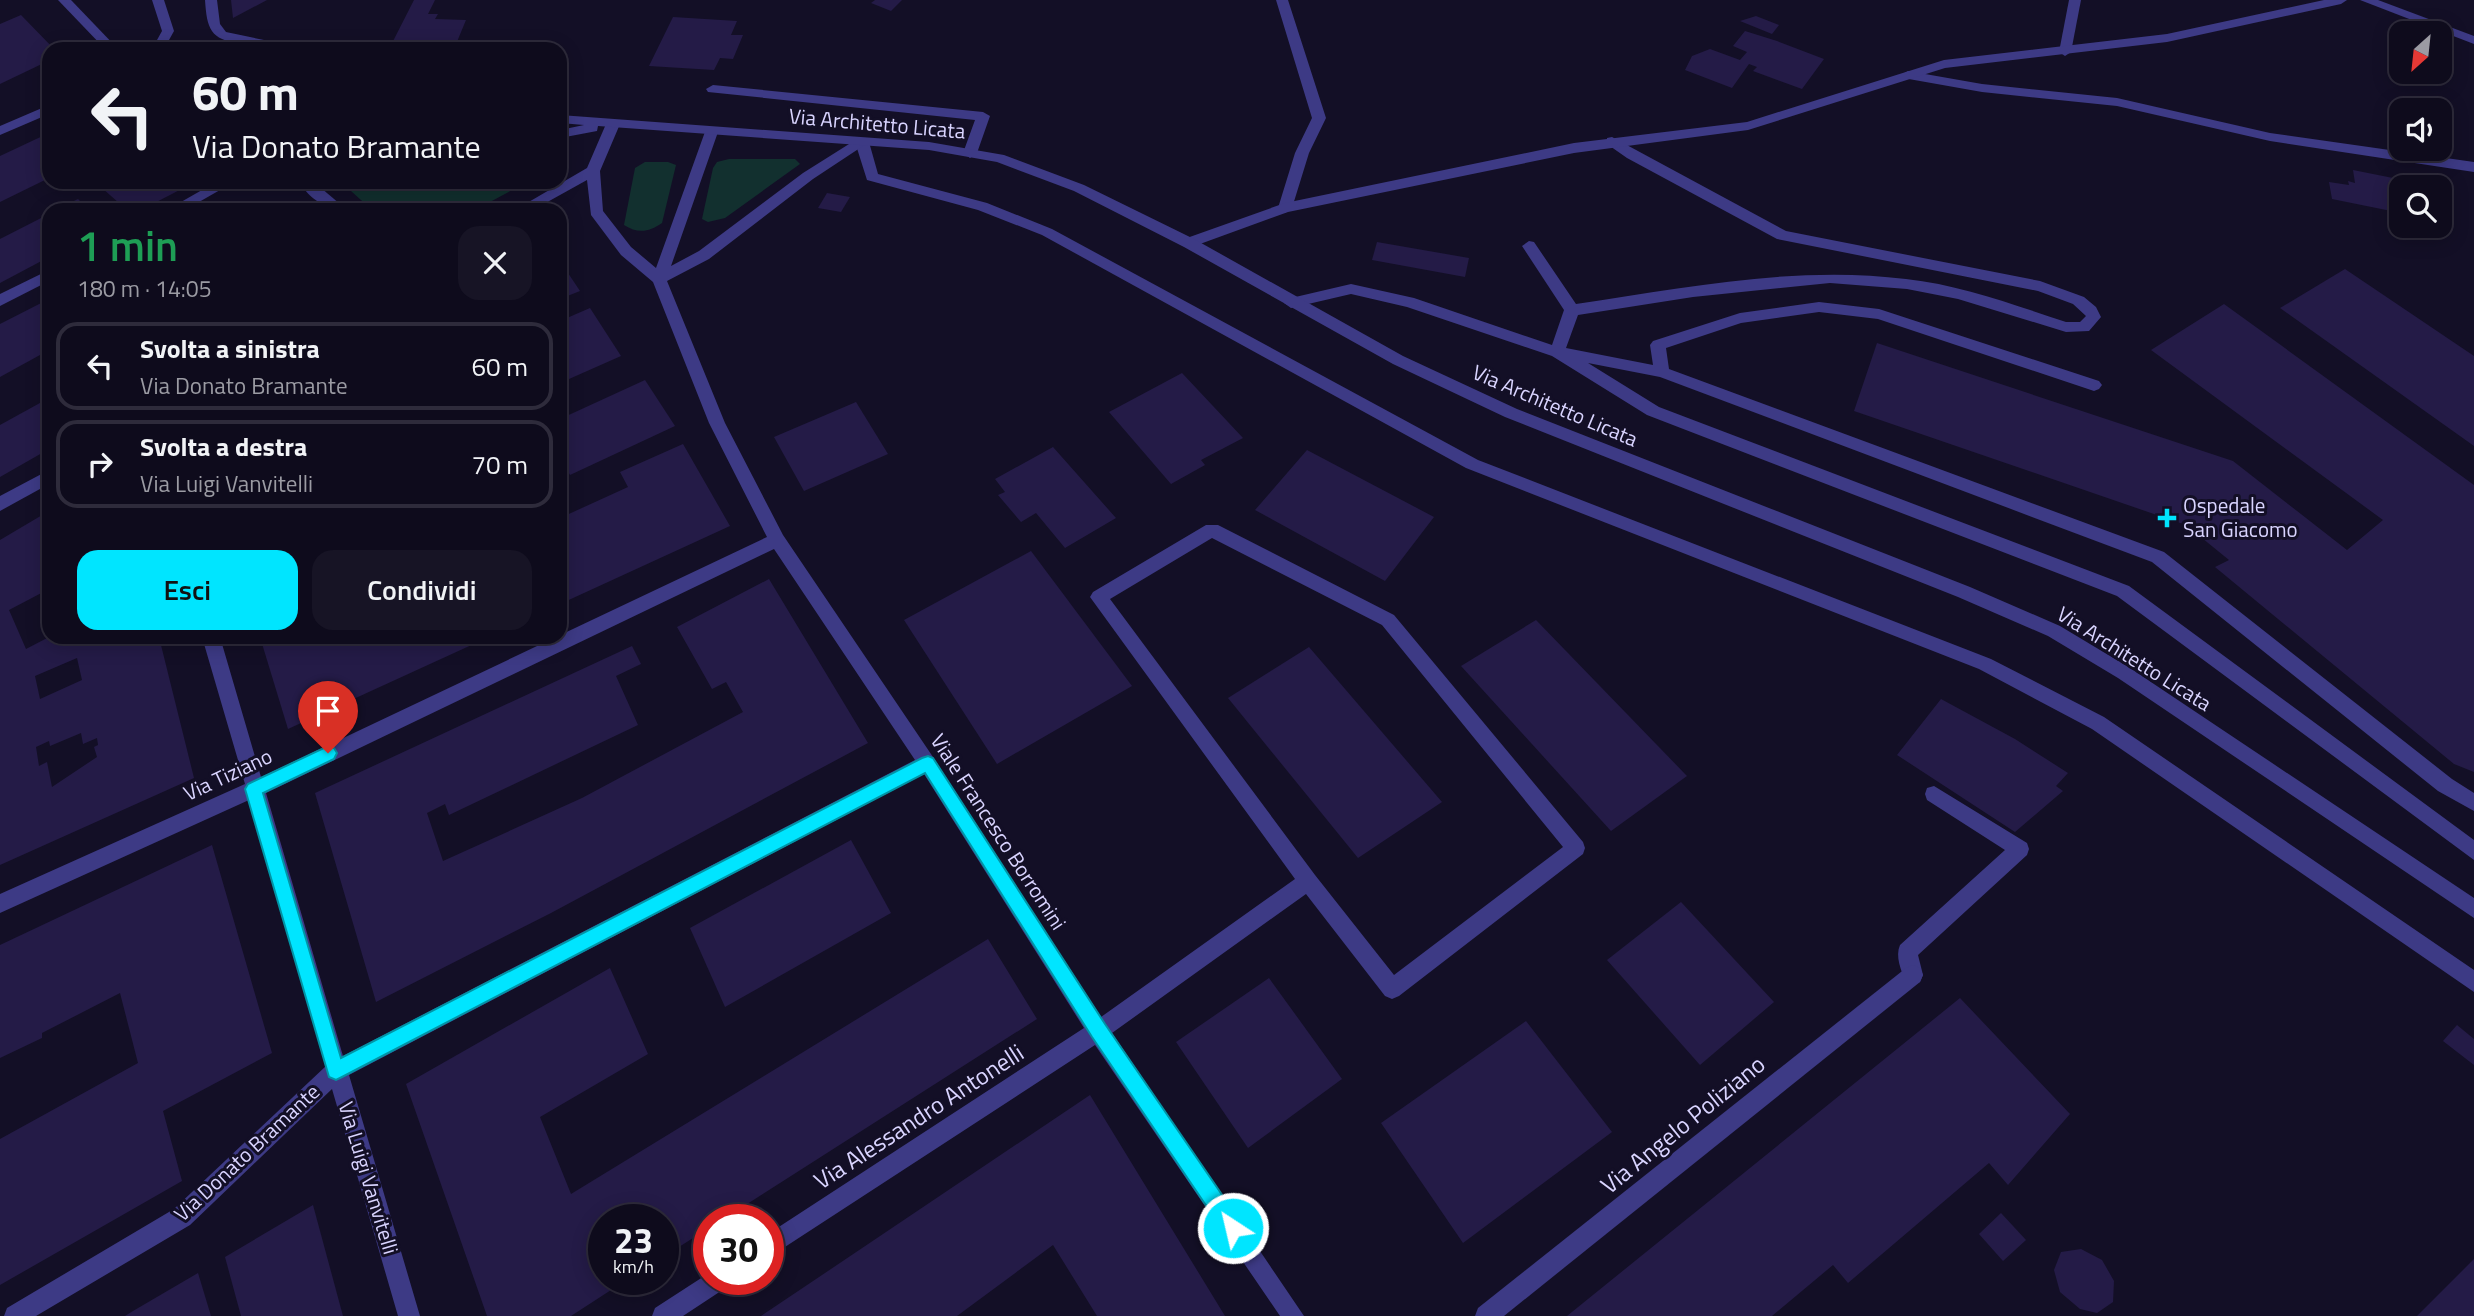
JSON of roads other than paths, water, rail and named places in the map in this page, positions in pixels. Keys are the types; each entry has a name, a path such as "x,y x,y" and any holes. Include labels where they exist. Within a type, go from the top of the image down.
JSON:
{"street":[{"path":"64,0 105,42"},
{"path":"158,0 168,31 162,42"},
{"path":"211,0 213,27 216,32 226,37 254,42"},
{"path":"1282,0 1319,118 1302,153 1285,208"},
{"path":"2066,52 2075,0"},
{"path":"1189,243 1285,208 1612,141 1748,126 1944,64 2066,52 2167,38 2341,0"},
{"path":"2366,0 2474,40"},
{"path":"1908,75 1982,88 2117,102 2270,137 2474,167"},
{"path":"713,89 983,117 970,153"},
{"path":"0,131 42,112"},
{"name":"Via Architetto Licata","path":"567,120 929,146 999,158 1079,188 1189,243 1291,303 1398,360 1511,413 1964,592 2054,631 2135,681 2474,909"},
{"path":"567,133 612,124"},
{"path":"612,124 593,171 596,212 626,251 659,279"},
{"path":"659,279 711,132"},
{"path":"1572,310 1693,292 1830,278 1907,284 1959,294 2066,327 2084,327 2094,317 2088,307 2077,300 2040,286 1782,235 1632,155 1612,141"},
{"path":"659,279 704,255 808,176 862,142 872,177 982,206 1048,232 1472,464 1984,664 2087,717 2474,982"},
{"path":"567,185 593,171"},
{"path":"188,203 214,189"},
{"path":"311,189 330,203"},
{"path":"536,203 561,189"},
{"path":"1529,246 1572,310"},
{"path":"0,301 42,279"},
{"name":"Viale Francesco Borromini","path":"659,279 717,423 777,540 928,763 1098,1031 1293,1316"},
{"path":"1291,303 1351,289 1409,302 1557,352 1662,372 2158,557 2445,785 2474,803"},
{"path":"1662,372 1658,345 1740,318 1819,307 1879,314 2094,385"},
{"path":"1557,352 1572,310"},
{"path":"1557,352 1653,411 2123,591 2474,851"},
{"path":"0,504 42,480"},
{"path":"1212,530 1388,620 1576,849 1392,989 1308,881 1099,597 1212,530"},
{"name":"Via Tiziano","path":"567,640 777,540"},
{"name":"Via Luigi Vanvitelli","path":"213,644 409,1316"},
{"name":"Via Tiziano","path":"0,904 254,789 559,644"},
{"name":"Via Donato Bramante","path":"15,1316 182,1217 336,1071 928,763"},
{"name":"Via Angelo Poliziano","path":"1486,1316 1913,975 1907,951 2020,849 1934,794"},
{"name":"Via Alessandro Antonelli","path":"784,1237 1098,1031 1308,881"},
{"path":"663,1316 695,1295"}],"place":[{"name":"Ospedale San Giacomo","path":"2167,518"}]}
